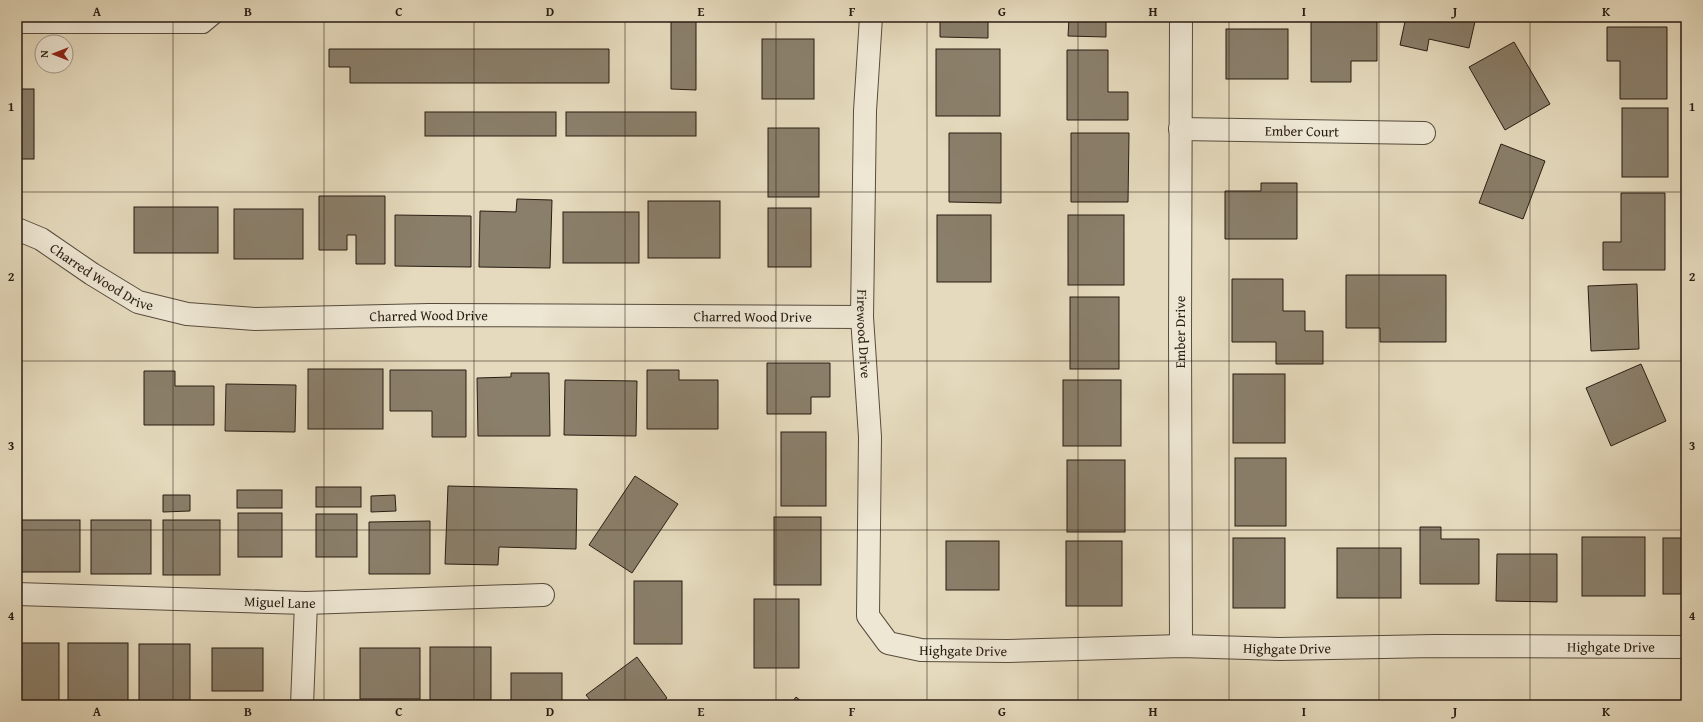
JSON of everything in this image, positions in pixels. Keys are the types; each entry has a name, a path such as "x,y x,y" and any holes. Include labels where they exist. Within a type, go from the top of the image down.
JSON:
{"street":[{"name":"Firewood Drive","path":"872,17 865,111 862,317 870,437 868,616 888,643"},
{"name":"Ember Drive","path":"1181,17 1181,646"},
{"name":"Ember Court","path":"1180,129 1424,133"},
{"name":"Charred Wood Drive","path":"17,229 41,239 92,274 138,302 187,314 255,318 429,315 862,317"},
{"name":"Miguel Lane","path":"17,594 306,603 543,595"},
{"path":"302,705 306,603"},
{"name":"Highgate Drive","path":"888,643 921,650 1007,651 1181,646 1280,649 1434,646 1686,647"}],"lane":[{"path":"17,27 204,27 216,17"}],"building":[{"path":"671,17 696,17 696,90 671,89"},
{"path":"940,17 988,17 988,38 940,37"},
{"path":"1052,17 1106,17 1106,37 1068,36 1069,18"},
{"path":"1311,17 1377,17 1377,61 1351,61 1351,82 1311,82"},
{"path":"1406,17 1476,17 1469,48 1429,39 1427,51 1400,45"},
{"path":"1607,27 1667,27 1667,99 1620,99 1620,61 1607,61"},
{"path":"1226,29 1288,29 1288,79 1226,79"},
{"path":"762,39 814,39 814,99 762,99"},
{"path":"1514,42 1550,104 1505,130 1469,67"},
{"path":"329,49 609,49 609,83 350,83 350,67 329,67"},
{"path":"936,49 1000,49 1000,116 936,116"},
{"path":"1067,50 1108,50 1108,92 1128,92 1128,120 1067,120"},
{"path":"17,89 34,89 34,159 17,159"},
{"path":"1622,108 1668,108 1668,177 1622,177"},
{"path":"425,112 556,112 556,136 425,136"},
{"path":"566,112 696,112 696,136 566,136"},
{"path":"768,128 819,128 819,197 768,197"},
{"path":"949,133 1001,133 1001,203 949,202"},
{"path":"1071,133 1129,133 1128,202 1071,202"},
{"path":"1501,144 1545,161 1523,219 1479,203"},
{"path":"1261,183 1297,183 1297,239 1225,239 1225,191 1261,191"},
{"path":"1621,193 1665,193 1665,270 1603,270 1603,242 1621,242"},
{"path":"319,196 385,196 385,264 356,264 356,235 347,235 347,250 319,250"},
{"path":"517,199 552,200 550,268 479,267 480,211 516,212"},
{"path":"648,201 720,201 720,258 648,258"},
{"path":"134,207 218,207 218,253 134,253"},
{"path":"768,208 811,208 811,267 768,267"},
{"path":"234,209 303,209 303,259 234,259"},
{"path":"563,212 639,212 639,263 563,263"},
{"path":"395,215 471,216 471,267 395,266"},
{"path":"937,215 991,215 991,282 937,282"},
{"path":"1068,215 1124,215 1124,285 1068,285"},
{"path":"1346,275 1446,275 1446,342 1380,342 1380,328 1346,328"},
{"path":"1232,279 1283,279 1283,311 1305,311 1305,331 1323,331 1323,364 1276,364 1276,342 1232,342"},
{"path":"1637,284 1639,349 1591,351 1588,286"},
{"path":"1070,297 1119,297 1119,369 1070,369"},
{"path":"767,363 830,363 830,397 811,397 811,414 767,414"},
{"path":"1641,364 1666,421 1611,446 1586,388"},
{"path":"308,369 383,369 383,429 308,429"},
{"path":"390,370 466,370 466,437 432,437 432,411 390,411"},
{"path":"647,370 679,370 679,380 718,380 718,429 647,429"},
{"path":"144,371 175,371 175,386 214,386 214,425 144,425"},
{"path":"511,373 549,373 550,436 478,436 477,378 511,377"},
{"path":"1233,374 1285,374 1285,443 1233,443"},
{"path":"565,380 637,381 636,436 564,435"},
{"path":"1063,380 1121,380 1121,446 1063,446"},
{"path":"226,384 296,385 295,432 225,431"},
{"path":"781,432 826,432 826,506 781,506"},
{"path":"1235,458 1286,458 1286,526 1235,526"},
{"path":"1067,460 1125,460 1125,532 1067,532"},
{"path":"635,476 678,504 632,573 589,545"},
{"path":"448,486 577,489 576,549 499,547 498,565 445,564"},
{"path":"316,487 361,487 361,507 316,507"},
{"path":"237,490 282,490 282,508 237,508"},
{"path":"163,495 190,495 190,511 163,512"},
{"path":"395,495 396,511 371,512 371,496"},
{"path":"238,513 282,513 282,557 238,557"},
{"path":"316,514 357,514 357,557 316,557"},
{"path":"774,517 821,517 821,585 774,585"},
{"path":"19,520 80,520 80,572 19,572"},
{"path":"91,520 151,520 151,574 91,574"},
{"path":"163,520 220,520 220,575 163,575"},
{"path":"430,521 430,574 369,574 369,522"},
{"path":"1420,527 1441,527 1441,539 1479,539 1479,584 1420,584"},
{"path":"1582,537 1645,537 1645,596 1582,596"},
{"path":"1233,538 1285,538 1285,608 1233,608"},
{"path":"1663,538 1686,538 1686,594 1663,594"},
{"path":"946,541 999,541 999,590 946,590"},
{"path":"1066,541 1122,541 1122,606 1066,606"},
{"path":"1337,548 1401,548 1401,598 1337,598"},
{"path":"1497,554 1557,554 1557,602 1496,601"},
{"path":"634,581 682,581 682,644 634,644"},
{"path":"754,599 799,599 799,668 754,668"},
{"path":"17,643 59,643 59,705 17,705"},
{"path":"68,643 128,643 128,705 68,705"},
{"path":"139,644 190,644 190,705 139,705"},
{"path":"430,647 491,647 491,700 430,700"},
{"path":"212,648 263,648 263,691 212,691"},
{"path":"360,648 420,648 420,699 360,699"},
{"path":"637,657 667,698 657,705 594,705 586,695"},
{"path":"511,673 562,673 562,705 511,705"},
{"path":"796,697 806,705 790,705"}]}
